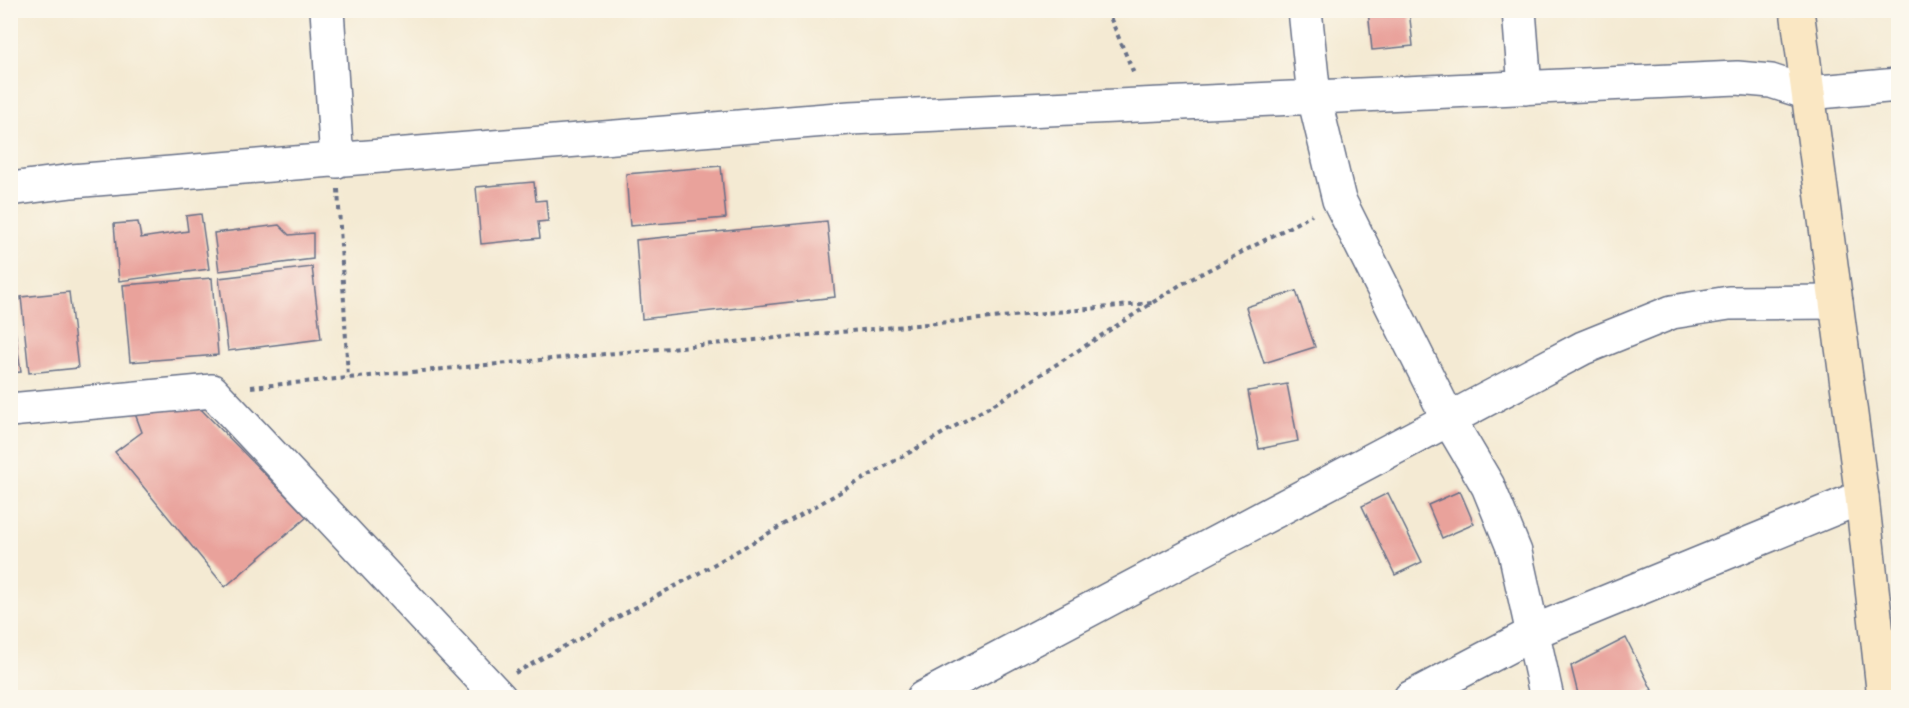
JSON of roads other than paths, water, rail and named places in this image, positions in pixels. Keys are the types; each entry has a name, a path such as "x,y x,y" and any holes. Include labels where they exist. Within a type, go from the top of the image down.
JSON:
{"main road":[{"path":"1797,10 1888,692"}],"street":[{"path":"327,10 337,161"},
{"path":"1305,10 1314,97 1339,200 1449,420 1488,486 1510,541 1534,633 1547,698"},
{"path":"1519,10 1525,88"},
{"path":"10,189 850,118 1737,78 1771,81 1808,93 1899,85"},
{"path":"923,698 1583,348 1672,312 1729,303 1836,302"},
{"path":"10,410 212,391 495,692"},
{"path":"1410,698 1534,633 1862,497"}]}
